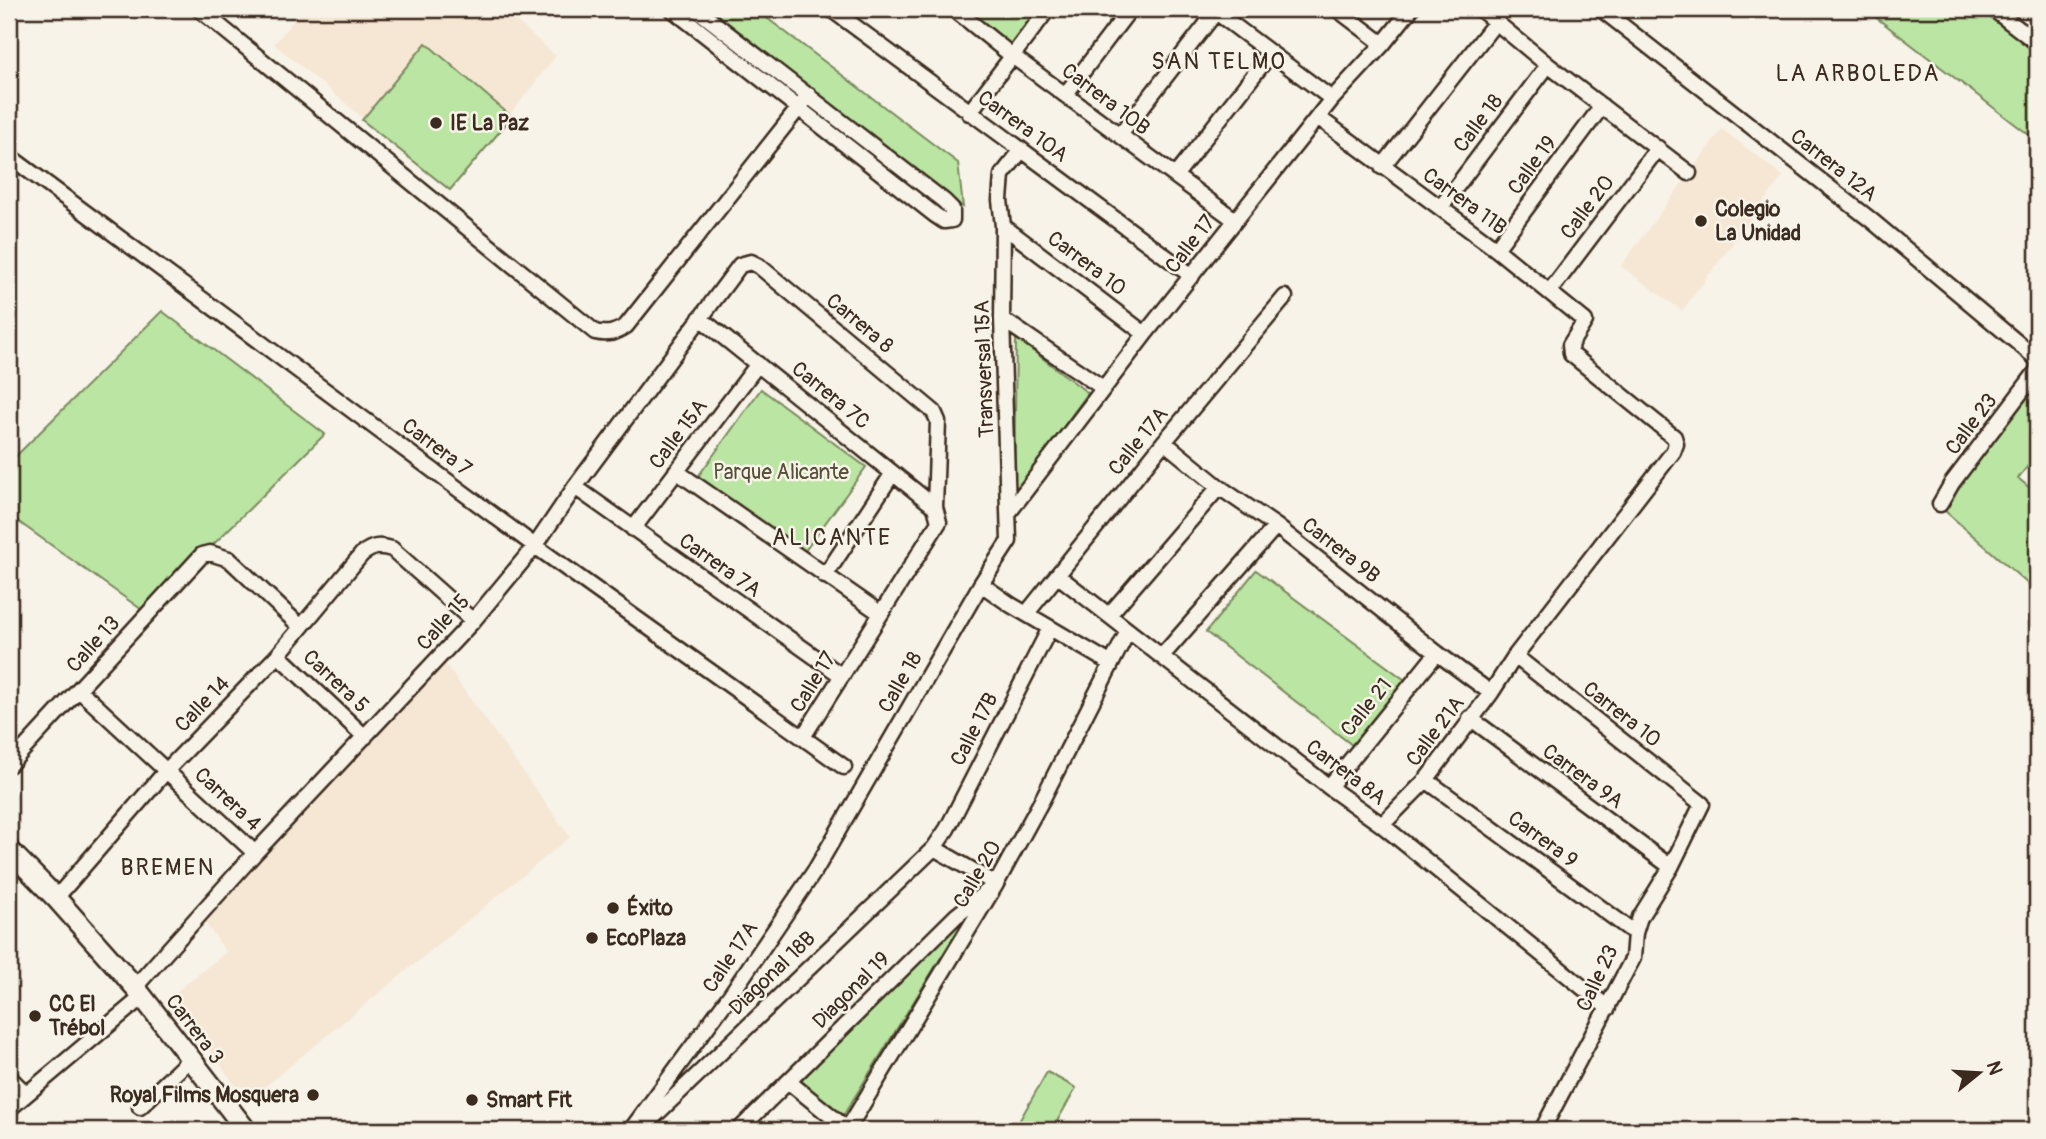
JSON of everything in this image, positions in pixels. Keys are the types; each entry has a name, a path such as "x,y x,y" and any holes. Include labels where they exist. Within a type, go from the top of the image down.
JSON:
{"main road":[{"name":"Carrera 3","path":"9,850 139,992 246,1130"}],"street":[{"path":"200,9 595,332 605,335 626,326 809,95"},
{"path":"672,9 935,215 944,220 952,220 951,209 944,201 696,9"},
{"name":"Carrera 10A","path":"831,9 1192,276"},
{"name":"Carrera 10B","path":"954,9 1065,95 1236,220"},
{"path":"969,113 1048,9"},
{"path":"1065,95 1130,9"},
{"path":"1337,9 1384,44"},
{"name":"Calle 17","path":"1010,511 1145,334 1332,99 1384,44 1410,9"},
{"path":"1480,9 1689,173"},
{"name":"Carrera 12A","path":"1601,9 1871,220 2037,359"},
{"path":"1993,9 2037,44"},
{"path":"1119,135 1214,10 1332,99"},
{"path":"1382,167 1495,23"},
{"path":"1175,176 1271,53"},
{"name":"Calle 18","path":"1441,207 1548,65"},
{"name":"Calle 19","path":"1496,249 1602,106"},
{"name":"Carrera 11B","path":"1319,118 1382,167 1441,207 1585,321"},
{"name":"Calle 20","path":"1550,291 1658,148"},
{"name":"Transversal 15A","path":"981,584 1009,541 1002,319 1003,226 1000,200 1002,176 1021,151"},
{"name":"Carrera 7","path":"9,156 535,546 844,767"},
{"name":"Carrera 10","path":"1003,226 1145,334"},
{"name":"Calle 15","path":"9,1109 139,992 255,853 473,621 535,546 575,487 740,265 751,262"},
{"name":"Carrera 8","path":"751,262 934,412 938,421"},
{"name":"Calle 17A","path":"1027,613 1285,297"},
{"name":"Carrera 7C","path":"700,318 934,508"},
{"path":"1002,319 1103,388"},
{"name":"Calle 21A","path":"1382,825 1426,780 1515,656 1673,452 1676,444 1674,437 1572,354 1570,345 1585,321"},
{"name":"Calle 15A","path":"633,529 758,364"},
{"name":"Calle 23","path":"1940,504 1952,483 2037,372"},
{"name":"Calle 17","path":"803,737 939,522 934,508 938,421"},
{"name":"Carrera 9B","path":"1164,442 1219,487 1276,526 1491,693"},
{"path":"676,471 880,613"},
{"path":"825,576 893,473"},
{"name":"Carrera 7A","path":"575,487 842,676"},
{"path":"1109,615 1219,487"},
{"path":"1162,656 1276,526"},
{"name":"Calle 14","path":"55,898 167,771 278,655 370,547 381,545 392,549 473,621"},
{"name":"Calle 13","path":"9,765 202,555 210,553 229,559 301,627"},
{"name":"Carrera 8A","path":"1057,575 1329,787 1382,825 1608,1008"},
{"path":"981,584 1110,663"},
{"name":"Calle 18","path":"856,801 981,584"},
{"name":"Calle 17B","path":"934,848 947,829 1050,628"},
{"name":"Calle 20","path":"847,1130 996,884 1128,631"},
{"name":"Calle 21","path":"1329,787 1437,653"},
{"name":"Carrera 5","path":"278,655 365,737"},
{"name":"Carrera 10","path":"1515,656 1702,804"},
{"name":"Carrera 4","path":"79,690 255,853"},
{"name":"Carrera 9A","path":"1470,718 1671,867"},
{"name":"Carrera 9","path":"1426,780 1635,933"},
{"name":"Calle 17A","path":"631,1130 729,997 816,869 856,801"},
{"name":"Calle 23","path":"1542,1130 1633,958 1635,933 1640,917 1671,867 1702,804"},
{"path":"934,848 996,884"},
{"name":"Diagonal 18B","path":"640,1130 934,848"},
{"name":"Diagonal 19","path":"739,1130 956,916 996,884"},
{"path":"140,1107 190,1059"},
{"path":"9,1077 26,1094"},
{"path":"789,1082 847,1130"}],"shaded area":[{"name":"IE La Paz","path":"303,9 503,9 556,56 450,190 274,44"},
{"name":"Colegio La Unidad","path":"1722,129 1783,176 1682,311 1621,266"},
{"path":"441,658 570,837 263,1088 236,1086 170,997 226,952 202,918"}],"green space":[{"path":"710,9 755,9 958,163 963,207"},
{"path":"964,9 1038,9 1011,45"},
{"path":"1865,9 1982,9 2037,53 2037,141"},
{"path":"426,43 512,117 450,190 362,120"},
{"path":"162,311 325,434 145,612 9,515 9,463"},
{"path":"1016,338 1088,393 1014,495"},
{"path":"2037,384 2037,455 2018,478 2037,494 2037,592 1944,510"},
{"name":"Parque Alicante","path":"761,389 866,467 802,555 697,478"},
{"path":"1256,570 1405,680 1352,745 1206,632"},
{"path":"959,923 961,925 843,1116 801,1081"},
{"path":"1047,1072 1076,1088 1052,1130 1026,1130 1017,1125"}],"place":[{"name":"IE La Paz","path":"436,123"},
{"name":"Colegio La Unidad","path":"1701,221"},
{"name":"Éxito","path":"613,908"},
{"name":"EcoPlaza","path":"592,938"},
{"name":"CC El Trébol","path":"35,1016"},
{"name":"Royal Films Mosquera","path":"313,1095"},
{"name":"Smart Fit","path":"472,1100"}],"district":[{"name":"SAN TELMO","path":"1219,61"},
{"name":"LA ARBOLEDA","path":"1858,73"},
{"name":"ALICANTE","path":"832,537"},
{"name":"BREMEN","path":"168,867"}]}
